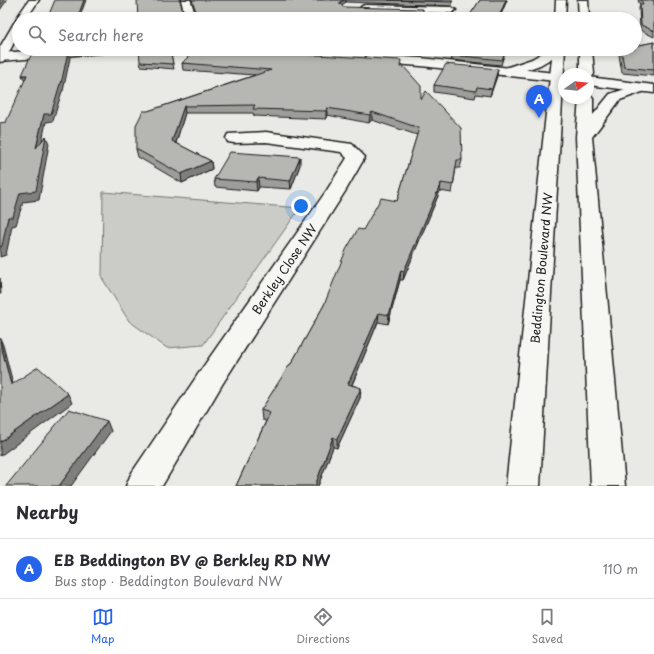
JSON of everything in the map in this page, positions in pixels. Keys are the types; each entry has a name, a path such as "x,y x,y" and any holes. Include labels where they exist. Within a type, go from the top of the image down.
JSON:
{"main road":[{"path":"25,12 34,0"},
{"path":"186,0 189,12"},
{"path":"450,12 458,0"},
{"path":"561,12 562,0"},
{"path":"583,0 584,12"},
{"path":"353,7 412,12"},
{"path":"0,58 12,36"},
{"path":"0,58 23,56"},
{"path":"421,62 424,56"},
{"path":"507,72 532,64 546,56"},
{"name":"Beddington Boulevard NW","path":"559,56 560,68"},
{"path":"586,56 587,68"},
{"path":"358,58 421,62 558,78"},
{"path":"594,82 647,88"},
{"path":"584,137 615,96 647,88"},
{"name":"Beddington Boulevard NW","path":"523,486 559,104"},
{"path":"586,104 584,137 608,486"},
{"name":"Berkley Close NW","path":"143,486 213,375 336,190 356,157 346,148 266,137 234,138"}],"shaded area":[{"path":"103,192 300,208 203,345 167,348 129,321 102,278"}],"building":[{"path":"55,0 84,0 80,12 50,12"},
{"path":"137,0 180,0 183,12 138,12"},
{"path":"192,0 344,0 340,2 343,7 423,9 423,12 196,12"},
{"path":"388,0 452,0 452,2"},
{"path":"480,0 506,0 501,12 472,12"},
{"path":"641,0 654,0 654,31 642,25 642,12 640,12 640,4 643,4"},
{"path":"654,42 654,70 624,67 622,56 642,56 642,45"},
{"path":"31,56 67,56 61,84 51,114 44,114 36,148 46,136 36,191 20,193 13,217 8,217 2,246 0,247 0,123 6,122 27,75 22,75"},
{"path":"140,56 171,56 173,64 140,62"},
{"path":"189,56 334,56 401,60 400,67 404,67 421,86 421,100 426,91 461,128 462,160 457,160 453,185 441,183 404,271 401,270 389,315 379,313 348,384 361,388 337,439 333,437 315,486 236,486 270,413 261,410 291,364 324,305 346,250 358,229 363,230 381,198 397,201 419,128 372,112 370,115 327,108 326,111 253,109 255,105 184,106 172,141 211,161 181,174 136,149 136,125 143,111 148,111 271,70 182,63"},
{"path":"462,56 503,56 502,60"},
{"path":"446,64 498,69 492,89 477,87 476,91 434,85"},
{"path":"230,152 300,157 290,181 258,178 256,182 214,179"},
{"path":"0,341 11,385 38,367 68,394 0,442"},
{"path":"69,409 107,421 59,486 6,486"}],"place":[{"name":"EB Beddington BV @ Berkley RD NW","path":"539,118"}]}
